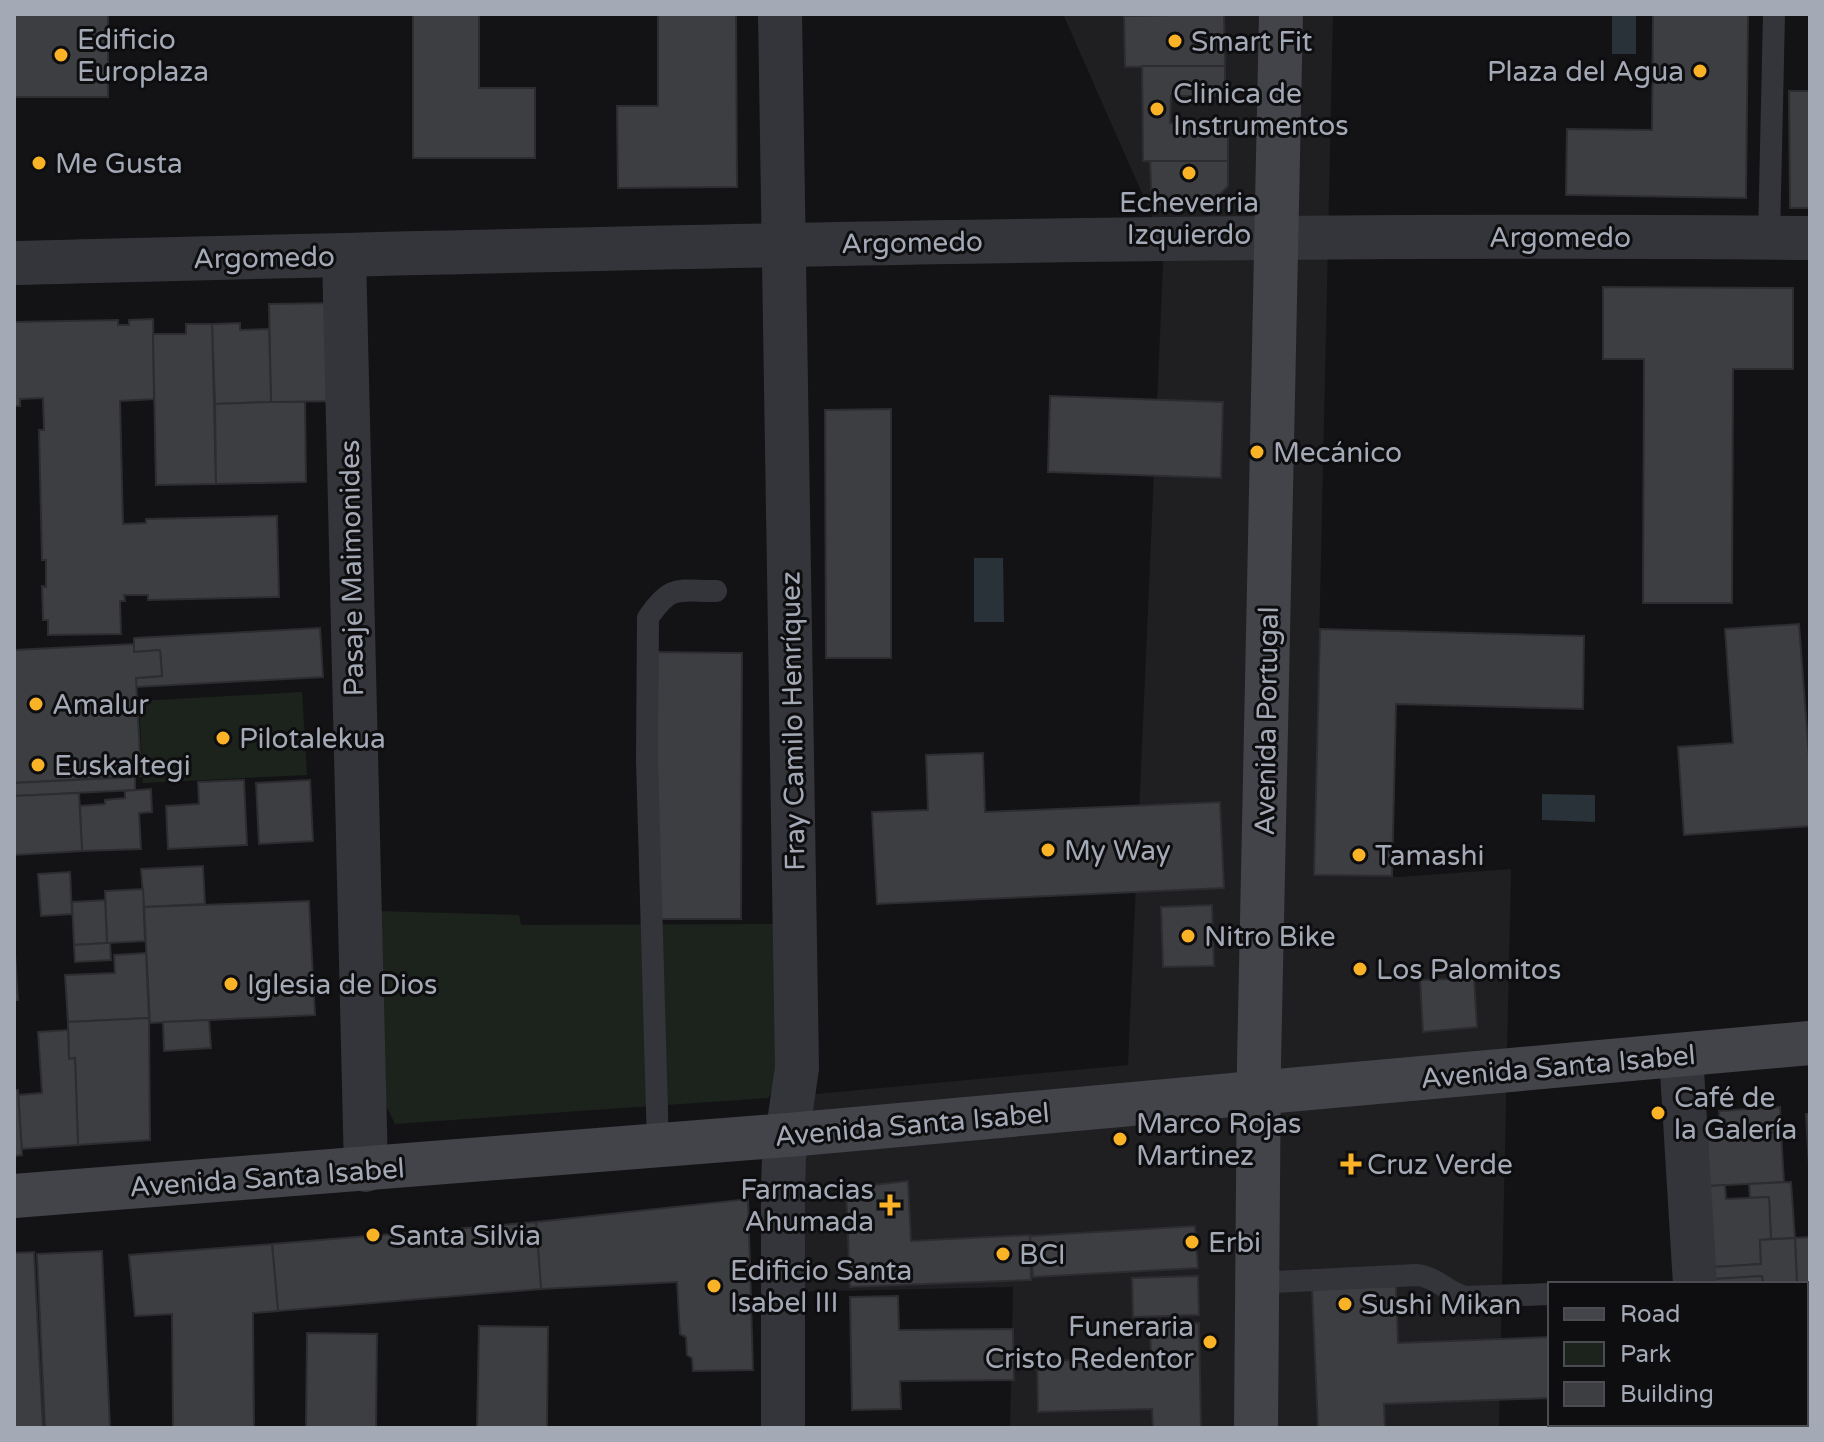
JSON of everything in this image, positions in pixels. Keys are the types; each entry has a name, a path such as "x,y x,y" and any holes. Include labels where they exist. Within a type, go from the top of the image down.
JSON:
{"main road":[{"name":"Avenida Portugal","path":"1256,1428 1259,1093 1281,14"},
{"name":"Avenida Santa Isabel","path":"14,1196 788,1135 1810,1043"}],"street":[{"name":"Fray Camilo Henríquez","path":"780,14 797,1068 783,1189 783,1428"},
{"name":"Argomedo","path":"14,263 786,244 1277,237 1789,238"},
{"name":"Pasaje Maimonides","path":"344,255 366,1170"},
{"path":"1681,1055 1695,1282"}],"lane":[{"path":"1774,14 1789,238"},
{"path":"658,1146 648,775 648,618 660,600 671,591 716,591"},
{"path":"1257,1283 1416,1275 1431,1277 1453,1294 1465,1297 1548,1294"}],"shaded area":[{"path":"1063,14 1333,14 1314,874 1399,877 1511,869 1499,1428 1010,1428 1013,1287 783,1292 773,1098 1128,1065 1164,243"},
{"path":"1612,14 1636,14 1636,54 1612,54"},
{"path":"974,558 1003,558 1004,622 974,622"},
{"path":"1542,794 1595,795 1595,822 1542,820"}],"green space":[{"name":"Pilotalekua","path":"302,692 307,775 143,783 139,701"},
{"path":"378,911 519,915 521,925 774,924 781,1079 768,1098 395,1124 385,1104"}],"building":[{"name":"Edificio Europlaza","path":"14,14 108,14 108,97 14,97"},
{"path":"413,14 479,14 479,88 535,88 535,158 413,158"},
{"path":"658,14 736,14 737,187 618,188 617,106 658,106"},
{"name":"Smart Fit","path":"1224,14 1225,66 1125,67 1124,16"},
{"name":"Plaza del Agua","path":"1653,14 1748,14 1746,198 1566,195 1567,129 1652,130"},
{"name":"Clinica de Instrumentos","path":"1142,66 1225,66 1225,96 1171,96 1170,123 1228,123 1228,161 1143,161"},
{"path":"1789,91 1810,91 1810,208 1790,208"},
{"name":"Echeverria Izquierdo","path":"1150,161 1228,161 1228,186 1209,205 1152,207"},
{"path":"1603,287 1793,288 1793,369 1733,369 1732,603 1643,603 1644,359 1603,359"},
{"path":"333,303 336,401 271,402 269,304"},
{"path":"153,319 154,399 120,401 123,524 146,523 146,519 277,516 279,597 148,600 148,595 124,595 125,601 120,601 121,634 48,635 48,620 43,620 42,586 46,587 46,560 42,560 39,430 44,430 43,398 20,399 20,406 14,406 14,322 118,320 118,325 129,325 129,320"},
{"path":"240,323 240,330 269,329 271,402 215,404 212,324"},
{"path":"186,324 212,324 216,484 156,485 153,334 186,334"},
{"path":"1050,396 1223,402 1221,478 1048,472"},
{"path":"305,402 306,482 216,484 215,404"},
{"path":"891,409 891,658 826,658 825,410"},
{"path":"1799,624 1810,770 1810,826 1684,835 1678,747 1733,743 1725,629"},
{"path":"320,628 323,677 136,687 136,678 162,676 160,650 134,652 134,638"},
{"path":"1320,629 1584,636 1583,709 1396,704 1392,876 1314,875"},
{"path":"134,644 134,652 160,650 162,676 136,678 141,776 14,783 14,650"},
{"path":"654,652 742,653 741,919 654,919"},
{"name":"My Way","path":"983,753 985,812 1220,802 1224,888 877,904 872,812 928,810 926,755"},
{"path":"135,777 135,790 14,796 14,783"},
{"path":"244,780 247,845 168,849 166,806 199,804 198,782"},
{"path":"310,780 313,841 259,844 256,783"},
{"path":"151,789 152,812 139,813 141,849 82,851 80,806 105,804 105,800 125,798 125,791"},
{"path":"79,793 82,851 14,855 14,796"},
{"path":"203,866 205,904 144,907 141,869"},
{"path":"70,872 72,914 41,916 38,874"},
{"path":"143,889 145,941 107,943 105,891"},
{"path":"105,900 107,943 74,945 72,902"},
{"name":"Iglesia de Dios","path":"309,901 315,1015 150,1023 144,907"},
{"name":"Nitro Bike","path":"1212,905 1214,966 1163,967 1161,907"},
{"path":"14,938 18,1000 14,1000"},
{"path":"110,943 111,960 75,962 74,945"},
{"path":"146,953 149,1018 68,1022 65,975 115,973 114,955"},
{"path":"1474,978 1477,1027 1423,1032 1420,980"},
{"path":"149,1018 150,1140 78,1145 75,1058 69,1059 68,1022"},
{"path":"209,1020 211,1048 164,1051 163,1022"},
{"path":"68,1030 69,1059 75,1058 78,1145 22,1149 18,1095 42,1093 38,1032"},
{"path":"14,1090 18,1090 22,1155 14,1156"},
{"path":"1780,1107 1781,1132 1720,1135 1719,1111"},
{"path":"1806,1114 1810,1114 1810,1182"},
{"path":"1781,1132 1784,1182 1709,1186 1707,1136"},
{"path":"908,1181 911,1241 1030,1235 1031,1280 850,1287 846,1188"},
{"path":"1791,1182 1795,1238 1771,1239 1769,1197 1750,1198 1749,1184"},
{"path":"1725,1185 1726,1199 1769,1197 1771,1239 1760,1240 1761,1264 1714,1267 1709,1186"},
{"name":"Edificio Santa Isabel III","path":"748,1199 753,1370 693,1371 692,1358 687,1355 686,1337 680,1334 677,1282 541,1289 536,1222"},
{"path":"536,1222 541,1289 278,1311 272,1244"},
{"path":"1195,1226 1198,1268 1033,1277 1030,1236"},
{"path":"1810,1237 1810,1342 1808,1282 1797,1282 1795,1238"},
{"path":"1795,1238 1797,1282 1763,1282 1762,1276 1715,1279 1714,1267 1761,1264 1760,1240"},
{"path":"272,1244 278,1311 253,1313 254,1428 173,1428 172,1314 135,1316 129,1255"},
{"path":"102,1251 110,1428 45,1428 37,1254"},
{"path":"34,1252 43,1428 14,1428 14,1253"},
{"path":"1198,1276 1199,1315 1133,1317 1132,1278"},
{"path":"1762,1276 1763,1282 1715,1282 1715,1279"},
{"path":"1396,1286 1398,1343 1548,1337 1548,1398 1384,1404 1385,1428 1318,1428 1312,1289"},
{"path":"898,1296 899,1330 1013,1329 1014,1380 900,1381 901,1409 852,1410 850,1297"},
{"path":"1199,1323 1201,1428 1153,1428 1152,1409 1038,1412 1037,1361 1151,1358 1150,1324"},
{"path":"479,1326 548,1327 547,1428 477,1428"},
{"path":"307,1333 377,1334 376,1428 306,1428"}],"place":[{"name":"Smart Fit","path":"1175,41"},
{"name":"Edificio Europlaza","path":"61,55"},
{"name":"Plaza del Agua","path":"1700,71"},
{"name":"Clinica de Instrumentos","path":"1157,109"},
{"name":"Me Gusta","path":"39,163"},
{"name":"Echeverria Izquierdo","path":"1189,173"},
{"name":"Mecánico","path":"1257,452"},
{"name":"Amalur","path":"36,704"},
{"name":"Pilotalekua","path":"223,738"},
{"name":"Euskaltegi","path":"38,765"},
{"name":"My Way","path":"1048,850"},
{"name":"Tamashi","path":"1359,855"},
{"name":"Nitro Bike","path":"1188,936"},
{"name":"Los Palomitos","path":"1360,969"},
{"name":"Iglesia de Dios","path":"231,984"},
{"name":"Café de la Galería","path":"1658,1113"},
{"name":"Marco Rojas Martinez","path":"1120,1139"},
{"name":"Cruz Verde","path":"1351,1164"},
{"name":"Farmacias Ahumada","path":"890,1205"},
{"name":"Santa Silvia","path":"373,1235"},
{"name":"Erbi","path":"1192,1242"},
{"name":"BCI","path":"1003,1254"},
{"name":"Edificio Santa Isabel III","path":"714,1286"},
{"name":"Sushi Mikan","path":"1345,1304"},
{"name":"Funeraria Cristo Redentor","path":"1210,1342"}]}
